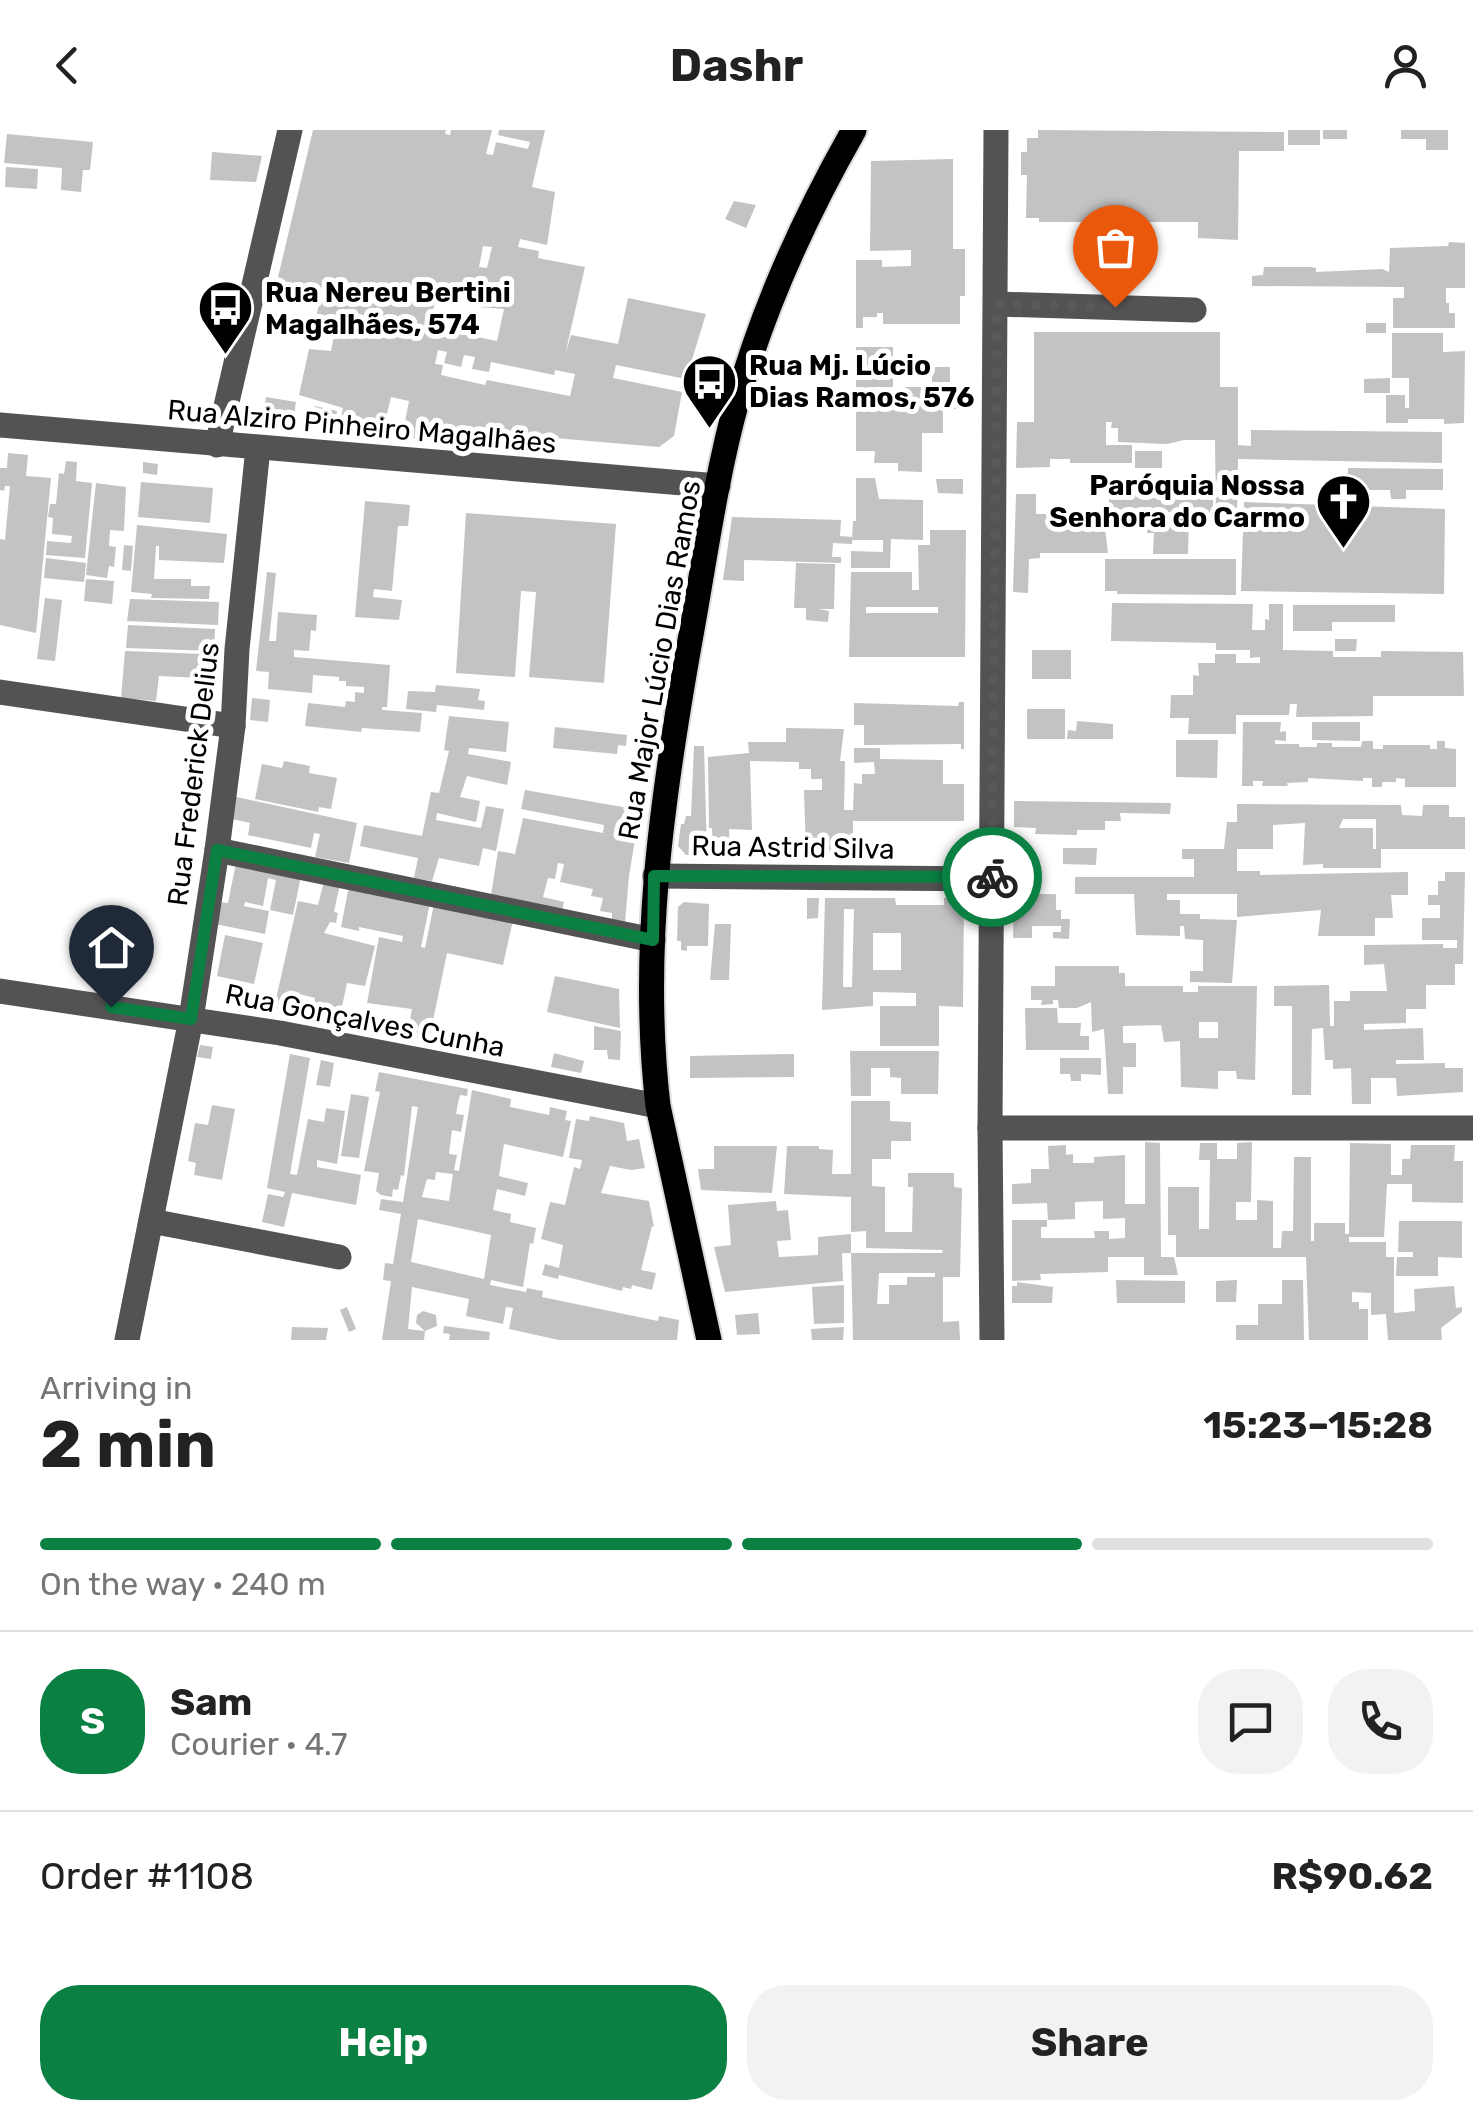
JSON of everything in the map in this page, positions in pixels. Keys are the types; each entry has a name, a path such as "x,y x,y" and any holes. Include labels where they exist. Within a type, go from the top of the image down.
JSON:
{"main road":[{"name":"Rua Major Lúcio Dias Ramos","path":"709,1340 658,1106 652,1020 654,876 666,778 737,401 768,308 803,223 854,130"}],"street":[{"path":"217,445 290,130"},
{"path":"992,1340 996,130"},
{"path":"997,304 1194,310"},
{"name":"Rua Alziro Pinheiro Magalhães","path":"0,425 718,486"},
{"name":"Rua Frederick Delius","path":"127,1340 191,1019 217,850 233,726 258,448"},
{"path":"0,692 233,726"},
{"path":"217,850 653,940"},
{"name":"Rua Astrid Silva","path":"654,876 992,879"},
{"name":"Rua Gonçalves Cunha","path":"0,992 191,1019 658,1106"},
{"path":"990,1128 1473,1128"},
{"path":"151,1221 339,1257"}],"building":[{"path":"313,130 446,130 445,134 450,135 451,130 492,130 486,154 493,155 496,142 528,149 530,142 498,135 499,130 545,130 532,187 555,192 547,245 520,239 518,247 539,251 538,258 585,267 565,355 571,335 618,344 628,298 706,314 686,379 616,365 613,378 682,392 674,436 659,447 474,431 472,438 429,428 427,440 402,437 409,401 391,397 382,435 338,432 343,408 299,395 309,349 331,351 335,330 314,326 319,304 274,294","holes":["483,246 492,247 487,268 479,267","438,290 480,299 478,307 504,309 497,341 429,327","438,350 447,352 444,363 461,367 464,355 475,357 472,369 489,372 491,362 554,375 555,370 575,374 570,396 441,375 443,365 435,364"]},
{"path":"1038,130 1284,132 1284,151 1239,151 1238,240 1198,238 1198,222 1039,222 1039,218 1026,218 1027,175 1021,175 1021,152 1027,152 1027,138 1038,138"},
{"path":"1288,130 1320,130 1320,145 1288,145"},
{"path":"1323,130 1347,130 1347,139 1323,139"},
{"path":"1401,130 1448,130 1448,150 1426,150 1426,139 1401,139"},
{"path":"7,134 93,142 90,170 83,170 81,192 61,190 62,168 4,163"},
{"path":"212,152 262,156 256,182 210,180"},
{"path":"953,159 953,249 965,249 965,296 960,296 960,324 883,324 883,313 877,313 877,317 863,317 863,328 856,328 856,260 882,260 882,267 911,266 911,250 870,251 871,161"},
{"path":"6,167 38,169 37,189 5,187"},
{"path":"734,201 756,205 746,228 725,219"},
{"path":"1449,242 1465,243 1465,288 1446,288 1449,313 1455,313 1455,328 1393,328 1393,298 1404,298 1404,287 1252,286 1252,276 1263,275 1264,267 1389,272 1390,248 1448,246"},
{"path":"1366,323 1386,323 1386,333 1366,333"},
{"path":"1034,332 1220,332 1220,387 1238,387 1238,445 1251,446 1251,430 1442,432 1442,463 1238,459 1237,514 1216,514 1215,440 1167,444 1118,442 1118,428 1111,428 1112,422 1106,422 1106,445 1132,445 1132,463 1070,463 1070,459 1050,459 1050,467 1016,468 1017,422 1034,422"},
{"path":"1392,333 1443,333 1443,352 1465,351 1464,423 1408,419 1408,423 1386,423 1386,395 1405,395 1405,408 1409,408 1409,378 1392,378"},
{"path":"856,347 893,347 893,387 874,387 874,408 905,408 905,387 932,387 932,367 950,367 950,387 963,387 963,409 943,409 943,433 922,433 922,472 898,471 898,463 874,463 875,451 856,451"},
{"path":"1390,378 1390,393 1364,393 1364,379"},
{"path":"266,397 296,402 293,422 263,417"},
{"path":"315,406 337,411 335,423 313,418"},
{"path":"1135,451 1162,451 1162,468 1135,468"},
{"path":"8,453 28,455 26,476 51,478 36,633 0,625 0,539 5,540 10,486 0,490 0,468 7,468"},
{"path":"66,461 77,462 76,481 92,483 85,558 46,555 47,541 71,543 72,536 52,534 53,518 48,517 50,504 56,504 59,473 64,474"},
{"path":"143,462 158,464 157,475 143,473"},
{"path":"1348,468 1443,469 1443,490 1406,490 1406,499 1391,499 1390,490 1348,490"},
{"path":"856,478 875,478 879,499 923,500 923,540 891,539 890,568 851,568 851,551 883,552 883,540 852,540"},
{"path":"936,479 963,479 963,494 938,493"},
{"path":"141,482 213,488 210,523 138,517"},
{"path":"96,483 126,487 124,531 110,530 109,546 116,547 114,567 109,566 107,578 86,575"},
{"path":"1147,488 1154,489 1156,497 1213,499 1213,513 1109,511 1109,493 1146,494"},
{"path":"1016,494 1036,494 1036,514 1082,514 1082,519 1104,519 1108,553 1040,553 1040,558 1029,559 1028,593 1013,592"},
{"path":"365,501 410,505 408,526 398,526 392,591 374,589 373,597 402,600 399,620 355,617"},
{"name":"Paróquia Nossa Senhora do Carmo","path":"1244,502 1445,509 1444,594 1241,591"},
{"path":"466,513 616,524 604,683 529,677 536,592 521,591 515,677 456,673"},
{"path":"732,517 841,520 840,536 852,537 852,544 833,543 832,557 841,557 841,563 744,560 744,581 723,580"},
{"path":"1153,517 1189,517 1188,554 1153,554 1154,533 1147,533 1147,521 1153,521"},
{"path":"137,525 227,534 224,563 159,560 156,546 154,579 191,579 191,586 210,586 209,599 151,598 152,594 131,592"},
{"path":"930,530 966,530 965,657 849,657 851,572 912,572 912,590 919,590 918,545 930,545","holes":["866,607 938,607 938,613 866,613"]},
{"path":"124,545 133,546 131,571 122,570"},
{"path":"46,558 86,563 84,582 44,578"},
{"path":"1105,559 1236,559 1236,595 1105,591"},
{"path":"796,563 835,564 834,609 818,609 829,611 828,622 806,620 806,608 794,608"},
{"path":"267,572 276,573 269,641 276,641 278,612 317,615 309,651 294,650 294,657 390,665 387,707 382,710 422,713 420,732 362,728 361,732 305,726 308,703 345,707 346,701 355,702 355,692 364,693 364,687 346,686 346,681 339,681 339,677 313,675 312,693 268,689 269,672 256,671"},
{"path":"86,579 114,581 112,604 84,601"},
{"path":"45,598 62,600 55,661 37,659"},
{"path":"130,599 219,602 218,625 127,621"},
{"path":"1112,603 1253,604 1252,630 1265,630 1269,604 1283,604 1283,650 1333,651 1333,657 1381,657 1381,651 1463,652 1464,696 1373,696 1373,716 1296,717 1297,704 1290,704 1289,715 1236,715 1236,734 1188,734 1189,718 1170,718 1171,695 1193,695 1193,675 1199,676 1198,663 1215,663 1215,654 1236,654 1236,663 1260,663 1260,657 1250,658 1250,650 1216,650 1216,643 1111,641"},
{"path":"1293,605 1395,605 1395,622 1332,622 1332,631 1293,631"},
{"path":"128,625 215,629 214,651 126,648"},
{"path":"1335,639 1357,639 1356,651 1335,651"},
{"path":"1032,650 1071,650 1071,679 1032,679"},
{"path":"125,651 202,654 200,678 159,676 156,701 121,698"},
{"path":"436,685 480,689 478,700 485,701 484,710 437,705 436,712 406,709 408,691 435,692"},
{"path":"252,698 270,700 268,722 250,720"},
{"path":"964,702 964,749 961,744 864,745 864,725 854,725 854,703 958,706"},
{"path":"1027,709 1065,709 1065,739 1027,739"},
{"path":"449,716 509,722 506,752 469,748 468,754 511,762 507,785 467,776 460,797 480,801 476,822 437,813 436,820 481,828 486,806 504,809 496,851 483,848 479,866 439,858 432,881 414,878 418,858 360,846 364,825 422,836 431,792 439,793 449,751 444,750"},
{"path":"1077,721 1113,724 1113,739 1067,739 1068,730 1076,731"},
{"path":"1243,722 1281,722 1280,732 1286,731 1286,741 1275,740 1275,744 1299,747 1332,743 1332,747 1361,747 1362,741 1373,741 1373,749 1383,749 1383,745 1430,745 1430,749 1437,749 1437,741 1445,741 1445,748 1456,749 1456,787 1405,787 1405,779 1396,778 1396,782 1382,782 1382,787 1372,787 1372,778 1308,778 1308,782 1287,783 1288,786 1262,786 1263,781 1253,781 1253,786 1242,786"},
{"path":"1312,722 1360,722 1360,741 1312,740"},
{"path":"555,727 627,735 626,746 618,745 617,754 553,748"},
{"path":"786,728 844,729 840,761 845,761 844,810 853,810 854,783 862,784 862,774 875,774 874,762 854,763 854,748 880,748 880,759 943,760 943,784 964,784 964,821 853,821 853,853 806,853 804,790 822,790 822,779 811,779 811,769 799,769 799,762 750,761 752,830 729,829 730,854 713,854 708,757 749,753 748,742 786,742"},
{"path":"1176,740 1218,740 1217,778 1176,777"},
{"path":"694,746 704,746 707,855 686,855 678,846 681,824 686,816 691,816"},
{"path":"284,761 310,766 309,773 337,778 331,809 319,807 318,812 255,799 262,764 282,768"},
{"path":"525,790 640,810 625,923 612,920 612,913 600,911 603,898 591,896 593,889 560,882 564,864 558,863 555,879 548,878 543,897 564,902 562,911 491,895 498,851 515,854 523,818 603,833 604,825 521,809"},
{"path":"236,797 357,823 349,863 315,857 320,834 314,833 311,848 248,835 250,823 232,819"},
{"path":"1014,801 1171,803 1170,814 1120,813 1121,821 1105,821 1105,830 1077,830 1077,835 1035,834 1036,828 1014,827"},
{"path":"1237,804 1401,805 1402,815 1422,816 1423,805 1449,805 1449,817 1465,817 1465,849 1381,849 1381,868 1323,868 1323,864 1303,865 1305,823 1273,825 1273,849 1237,849 1237,871 1260,871 1260,875 1408,872 1408,895 1391,895 1393,918 1375,918 1375,936 1318,936 1321,910 1237,917 1237,894 1167,894 1167,900 1180,900 1180,914 1237,920 1232,983 1190,982 1190,971 1203,971 1203,940 1185,939 1184,926 1180,926 1180,936 1136,935 1134,894 1075,894 1075,877 1194,877 1194,859 1182,859 1182,849 1224,849 1227,822 1237,822","holes":["1343,819 1376,819 1376,849 1373,828 1339,828"]},
{"path":"1063,848 1097,848 1096,865 1063,864"},
{"path":"236,863 301,876 293,915 270,910 276,880 268,878 263,906 245,902 244,906 269,911 265,934 215,924 219,902 228,903"},
{"path":"1445,872 1465,872 1463,964 1455,964 1455,985 1426,985 1426,1009 1406,1009 1406,1023 1364,1024 1364,1030 1423,1028 1424,1060 1396,1060 1396,1064 1445,1063 1445,1068 1463,1068 1463,1092 1397,1096 1396,1078 1371,1078 1371,1104 1352,1104 1351,1068 1333,1069 1333,1060 1325,1060 1323,1028 1312,1029 1311,1095 1292,1095 1292,1006 1274,1006 1274,986 1329,985 1330,1026 1334,1026 1334,1001 1350,1001 1350,991 1387,991 1384,964 1364,965 1364,945 1443,944 1443,948 1457,948 1457,940 1422,940 1422,918 1440,918 1440,905 1428,905 1428,895 1438,895 1438,881 1445,881"},
{"path":"324,881 340,884 334,912 338,913 336,923 330,922 324,933 375,946 365,986 347,983 339,1021 311,1015 315,998 299,994 298,1000 289,999 287,1010 274,1008 298,901 318,905"},
{"path":"349,886 430,903 421,947 425,948 434,904 513,920 503,965 447,953 429,1040 407,1036 412,1009 367,1003 379,937 402,942 403,936 341,927"},
{"path":"1014,894 1056,894 1056,910 1061,910 1061,919 1070,919 1069,939 1053,938 1053,932 1061,932 1061,926 1032,926 1032,938 1013,938"},
{"path":"807,898 819,898 818,918 807,919"},
{"path":"825,898 895,898 896,905 944,905 944,898 964,898 963,1007 939,1006 939,1046 880,1046 880,1006 916,1006 916,993 873,992 873,1006 822,1010","holes":["844,909 854,909 852,987 843,987","873,933 901,933 901,970 873,970"]},
{"path":"684,902 709,904 708,946 687,946 687,951 681,950 681,941 677,941 678,907"},
{"path":"715,924 731,924 729,980 710,980"},
{"path":"225,935 263,943 254,984 217,976"},
{"path":"1055,966 1119,966 1119,973 1125,973 1125,986 1183,986 1183,992 1198,992 1198,986 1257,986 1255,1080 1237,1079 1236,1071 1218,1071 1218,1089 1181,1087 1180,1041 1164,1042 1161,1025 1123,1026 1123,1043 1136,1043 1136,1067 1123,1067 1123,1094 1108,1094 1104,1029 1092,1032 1091,1002 1077,1008 1059,1008 1058,1000 1041,1005 1042,1000 1031,1000 1031,986 1055,986","holes":["1199,1022 1218,1022 1218,1038 1199,1038"]},
{"path":"555,976 619,989 620,1028 547,1012"},
{"path":"234,986 253,990 250,1003 231,999"},
{"path":"1025,1008 1057,1008 1058,1023 1081,1023 1080,1036 1089,1036 1089,1050 1026,1050"},
{"path":"594,1026 621,1031 620,1060 608,1059 607,1050 594,1050"},
{"path":"200,1045 213,1047 211,1059 197,1057"},
{"path":"850,1051 939,1051 938,1094 901,1094 901,1078 890,1077 890,1068 871,1068 871,1096 851,1096"},
{"path":"554,1053 584,1061 581,1073 551,1067"},
{"path":"290,1054 310,1058 290,1174 297,1175 308,1119 324,1122 326,1108 345,1111 337,1164 317,1160 317,1167 361,1175 356,1205 292,1193 284,1227 262,1222 268,1194 283,1197 285,1192 267,1188"},
{"path":"794,1054 794,1077 690,1078 690,1056"},
{"path":"1060,1058 1101,1058 1101,1075 1081,1074 1081,1081 1071,1081 1070,1074 1060,1074"},
{"path":"321,1060 334,1063 330,1087 316,1085"},
{"path":"379,1072 468,1089 467,1096 460,1095 456,1114 464,1115 461,1132 452,1130 449,1154 457,1155 454,1170 459,1171 472,1090 511,1099 510,1107 549,1115 550,1107 567,1111 565,1120 571,1121 563,1157 504,1144 499,1176 528,1183 525,1196 497,1189 493,1210 511,1214 510,1222 536,1228 523,1287 491,1280 490,1285 543,1291 542,1297 658,1321 659,1316 679,1320 677,1340 559,1340 509,1329 513,1308 506,1307 503,1324 466,1316 469,1299 412,1287 408,1329 425,1331 424,1340 382,1340 391,1281 383,1280 385,1263 393,1264 401,1214 379,1210 381,1199 403,1202 418,1107 412,1106 404,1176 401,1175 398,1190 393,1189 392,1197 381,1195 376,1191 379,1173 364,1171 380,1092 375,1091","holes":["436,1172 453,1174 449,1201 422,1197 427,1179 435,1180","418,1219 491,1235 484,1279 411,1262"]},
{"path":"351,1094 369,1097 359,1158 341,1156"},
{"path":"851,1101 890,1101 890,1121 911,1122 911,1141 891,1141 891,1159 872,1159 872,1186 885,1187 885,1232 912,1232 913,1187 908,1187 908,1173 954,1173 954,1187 962,1188 960,1277 943,1277 943,1322 959,1321 960,1340 853,1340 851,1253 943,1250 866,1248 866,1231 851,1232 851,1197 784,1194 787,1146 833,1150 832,1174 851,1174","holes":["879,1273 935,1273 935,1277 907,1277 907,1285 889,1285 889,1304 877,1304"]},
{"path":"212,1105 235,1109 222,1180 194,1175 196,1163 188,1161 195,1123 208,1125"},
{"path":"590,1116 624,1123 627,1141 639,1139 645,1168 610,1166 601,1193 649,1201 654,1227 641,1270 656,1273 652,1290 632,1285 622,1291 559,1275 558,1279 542,1275 545,1264 559,1268 563,1245 541,1239 550,1202 565,1205 574,1167 580,1169 582,1160 569,1158 576,1119 589,1121"},
{"path":"1145,1142 1160,1143 1161,1257 1174,1257 1178,1275 1144,1275 1144,1257 1108,1257 1108,1272 1040,1274 1041,1280 1012,1281 1012,1220 1047,1220 1047,1227 1041,1227 1041,1238 1095,1238 1094,1231 1109,1231 1109,1239 1125,1238 1125,1218 1103,1219 1103,1201 1075,1202 1075,1219 1048,1220 1047,1203 1012,1204 1012,1184 1031,1183 1031,1169 1049,1169 1048,1146 1066,1145 1066,1155 1073,1154 1073,1163 1094,1163 1094,1157 1125,1155 1125,1204 1145,1204"},
{"path":"1252,1142 1251,1202 1236,1202 1236,1220 1257,1220 1257,1200 1273,1201 1273,1248 1281,1248 1282,1231 1293,1231 1294,1157 1311,1157 1314,1241 1314,1223 1345,1223 1345,1234 1349,1234 1350,1143 1391,1144 1391,1175 1402,1175 1402,1159 1410,1159 1411,1145 1455,1145 1454,1161 1463,1161 1463,1203 1412,1202 1412,1184 1387,1184 1384,1237 1349,1237 1349,1242 1386,1242 1386,1257 1394,1257 1394,1313 1415,1311 1414,1289 1454,1286 1456,1308 1462,1307 1462,1312 1441,1328 1442,1340 1388,1340 1386,1314 1371,1315 1371,1293 1352,1292 1352,1302 1359,1302 1359,1309 1368,1309 1368,1340 1309,1340 1306,1257 1176,1257 1176,1235 1168,1235 1168,1187 1199,1187 1199,1229 1209,1229 1210,1160 1199,1160 1200,1143 1217,1143 1217,1159 1237,1159 1237,1143"},
{"path":"714,1146 777,1146 772,1193 701,1190 698,1169 714,1169"},
{"path":"776,1201 777,1211 788,1210 791,1240 777,1241 779,1257 818,1255 818,1237 851,1234 851,1253 842,1253 843,1281 725,1292 714,1247 731,1245 728,1205"},
{"path":"1399,1221 1462,1221 1462,1258 1438,1257 1438,1276 1396,1276 1397,1257 1413,1257 1413,1252 1398,1252"},
{"path":"1116,1280 1185,1281 1185,1303 1117,1303"},
{"path":"1237,1280 1236,1302 1216,1302 1216,1281"},
{"path":"1282,1280 1303,1280 1304,1340 1236,1340 1236,1325 1258,1325 1258,1304 1282,1304"},
{"path":"1017,1282 1053,1287 1052,1303 1012,1303 1012,1286 1017,1286"},
{"path":"844,1285 844,1323 814,1324 812,1287"},
{"path":"347,1307 356,1329 349,1332 340,1310"},
{"path":"423,1311 436,1315 437,1326 425,1331 416,1323 417,1315"},
{"path":"758,1313 760,1334 737,1335 735,1315"},
{"path":"444,1326 490,1332 489,1340 449,1340 450,1334 443,1333"},
{"path":"292,1327 328,1328 326,1340 291,1340"},
{"path":"844,1327 843,1340 812,1340 811,1329"}],"way so far":[{"path":"992,877 997,304 1115,307"}],"place":[{"name":"Rua Nereu Bertini Magalhães, 574","path":"226,357"},
{"name":"Rua Mj. Lúcio Dias Ramos, 576","path":"710,430"},
{"name":"Paróquia Nossa Senhora do Carmo","path":"1344,550"}],"route":[{"path":"111,1007 191,1019 217,850 653,940 654,876 992,877"}]}
